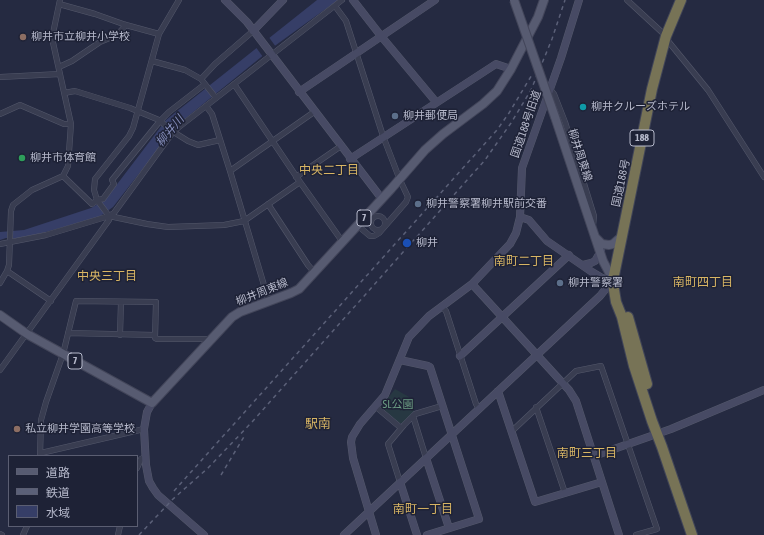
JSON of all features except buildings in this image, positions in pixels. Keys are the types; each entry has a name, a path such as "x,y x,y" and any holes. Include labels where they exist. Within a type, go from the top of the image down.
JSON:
{"highway":[{"name":"国道188号","path":"681,0 666,36 652,89 613,280 620,300 626,309 660,432 692,535"},
{"name":"国道188号","path":"660,432 699,535"}],"main road":[{"name":"柳井周東線","path":"514,0 595,238 601,251 603,261 613,280"},
{"name":"柳井周東線","path":"152,403 232,317 240,312 269,302 299,289 425,150 459,120 483,104 496,91 511,69 538,17 544,0"},
{"path":"595,238 602,244 610,245 621,237"},
{"name":"7","path":"0,315 27,334 152,403"}],"street":[{"path":"0,370 109,220 107,214 98,201 94,190 95,179 129,136 159,34 179,0"},
{"path":"225,0 247,22 314,112 382,199"},
{"path":"63,176 92,204 104,199 114,184 112,180 168,112 204,83 215,64 253,31 283,0"},
{"path":"0,244 9,241 46,235 107,214 114,213 173,132 270,54 342,0"},
{"path":"354,0 381,36 436,102"},
{"path":"299,92 435,0"},
{"name":"国道188号旧道","path":"376,535 354,458 351,442 355,430 385,395 409,337 429,316 472,284 510,244 516,233 520,217 522,168 561,58 579,0"},
{"path":"627,0 666,36 668,41 708,90 764,177"},
{"path":"0,283 7,271 11,211 13,205 32,190 63,176 68,166 71,124 52,38 59,2 126,25 159,34"},
{"path":"335,6 346,21 383,136 408,197 406,202 377,235 370,236 357,225"},
{"path":"59,67 72,61 100,42 117,34 126,25"},
{"path":"152,61 185,70 204,83 215,97"},
{"path":"350,159 383,136 496,64 511,69"},
{"path":"0,77 60,74"},
{"path":"234,84 296,177 342,241"},
{"path":"550,89 554,94 565,122 594,216 593,229"},
{"path":"64,93 76,91 137,112 161,122 173,132 198,145 220,140"},
{"path":"0,114 20,105 64,124 71,124"},
{"path":"206,106 212,114 269,302"},
{"path":"230,170 314,112"},
{"path":"296,177 341,146"},
{"path":"107,214 147,224 168,226 224,225 244,221 300,182"},
{"path":"268,204 314,272"},
{"path":"344,535 600,296 613,280 602,278 547,241 529,220 520,217"},
{"path":"583,265 591,264 596,261 601,251"},
{"path":"460,356 569,255"},
{"path":"7,271 51,301"},
{"path":"472,284 563,383 576,401 619,535"},
{"path":"144,429 40,454 41,420 63,354 76,301 156,302 154,338 210,340"},
{"path":"120,335 121,302"},
{"path":"442,307 446,312 476,404 479,409"},
{"path":"68,333 155,335"},
{"path":"400,360 430,367 479,519 427,535"},
{"path":"512,431 576,371 601,366 657,529 636,535"},
{"path":"594,456 660,432 764,390"},
{"path":"498,392 535,502 602,482"},
{"path":"152,403 147,412 144,429 147,474 152,488 204,535"},
{"path":"375,406 401,428"},
{"path":"417,535 388,444 413,416 442,406"},
{"path":"536,408 565,493"},
{"path":"413,416 449,528"},
{"path":"138,466 141,459 146,456"}],"green space":[{"name":"SL公園","path":"395,389 409,397 414,411 404,423 399,423 381,407"}],"water":[{"name":"柳井川","path":"317,0 338,0 276,45 176,126 113,207 99,217 35,235 17,239 6,238 0,240 0,232 24,230 91,208 105,200 166,120"}],"pier":[{"path":"268,36 276,47 263,57 255,46"}],"railway":[{"path":"139,535 173,499 208,468 252,422 485,160 511,123 531,90 552,39 565,0"},
{"path":"174,491 497,130 533,73"},
{"path":"221,475 245,435"}],"place":[{"name":"柳井市立柳井小学校","path":"23,37"},
{"name":"柳井クルーズホテル","path":"583,107"},
{"name":"柳井郵便局","path":"395,116"},
{"name":"柳井市体育館","path":"22,158"},
{"name":"柳井警察署柳井駅前交番","path":"418,204"},
{"name":"柳井","path":"407,243"},
{"name":"柳井警察署","path":"560,283"},
{"name":"私立柳井学園高等学校","path":"17,429"}],"district":[{"name":"中央二丁目","path":"329,170"},
{"name":"南町二丁目","path":"524,261"},
{"name":"中央三丁目","path":"107,276"},
{"name":"南町四丁目","path":"703,282"},
{"name":"駅南","path":"318,424"},
{"name":"南町三丁目","path":"587,453"},
{"name":"南町一丁目","path":"423,509"}]}
